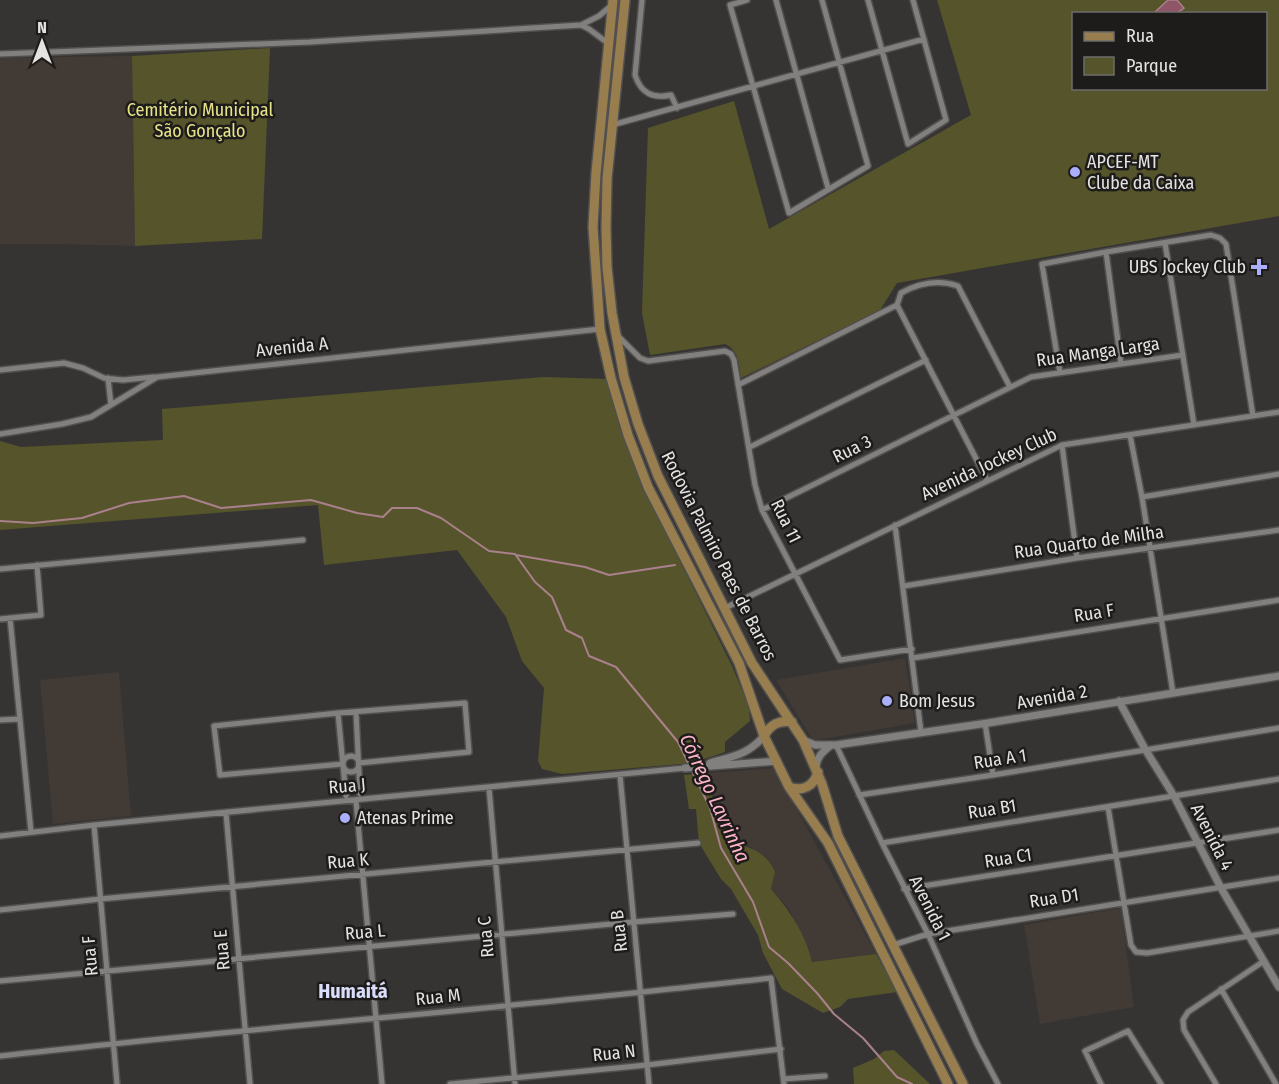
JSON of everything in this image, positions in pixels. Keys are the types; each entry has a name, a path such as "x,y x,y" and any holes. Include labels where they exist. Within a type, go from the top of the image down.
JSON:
{"main road":[{"name":"Rodovia Palmiro Paes de Barros","path":"625,0 607,179 606,228 607,267 614,333 624,377 652,464 752,663 803,740 817,770 838,836 963,1084"},
{"name":"Rodovia Palmiro Paes de Barros","path":"613,2 593,227 600,329 627,435 644,476 739,663 764,736 789,787 828,843 948,1084"},
{"path":"764,736 768,728 775,723 792,722"},
{"path":"789,787 795,790 808,788 816,778 817,770"}],"street":[{"path":"642,0 635,75 638,85 648,94 662,97 671,95 677,108"},
{"path":"747,0 730,5 789,213 868,166 822,0"},
{"path":"776,0 828,189"},
{"path":"868,0 908,144 946,120 913,0"},
{"path":"0,54 310,42 581,26 599,16 613,2"},
{"path":"581,26 609,44"},
{"path":"612,125 924,39"},
{"path":"1060,373 1042,264 1211,236 1220,238 1226,244 1253,416"},
{"path":"1166,243 1194,425"},
{"path":"1106,252 1121,364"},
{"path":"738,385 897,305 901,293 915,285 946,282 958,286 1010,387"},
{"path":"897,305 987,480"},
{"name":"Avenida A","path":"0,434 92,417 156,377 600,329"},
{"name":"Rua 11","path":"614,333 640,358 648,361 724,351 731,354 750,447 755,485 762,510 840,660 912,649"},
{"name":"Rua Manga Larga","path":"954,416 1031,377 1183,355"},
{"path":"750,447 927,360"},
{"path":"0,370 64,363 108,378 123,380 156,377"},
{"path":"108,378 111,405"},
{"name":"Avenida Jockey Club","path":"797,575 1062,445 1279,412"},
{"name":"Rua 3","path":"762,510 954,416"},
{"path":"1130,435 1143,496 1173,693"},
{"path":"1062,445 1077,558"},
{"path":"1143,496 1279,474"},
{"path":"895,525 921,732"},
{"name":"Rua Quarto de Milha","path":"903,586 1077,558 1279,530"},
{"path":"0,569 303,540"},
{"path":"0,620 41,615 37,565"},
{"path":"725,608 797,575"},
{"name":"Rua F","path":"913,657 1279,600"},
{"path":"10,618 30,832"},
{"name":"Avenida 2","path":"803,740 815,745 833,745 1279,676"},
{"name":"Avenida 4","path":"1119,701 1174,796 1221,888 1277,980 1279,987"},
{"path":"343,764 220,776 214,726 356,711 465,703 469,752 360,763"},
{"path":"356,711 360,795"},
{"path":"338,713 346,796"},
{"path":"0,720 20,718"},
{"path":"985,723 993,775"},
{"name":"Rua A 1","path":"859,795 1279,728"},
{"name":"Rua J","path":"696,767 743,753 754,747 764,736"},
{"path":"817,770 816,760 820,754 833,745"},
{"name":"Avenida 1","path":"833,745 928,934 975,1041 998,1084"},
{"path":"352,755 360,763 358,768 352,772 347,771 343,764 344,759 352,755"},
{"name":"Rua J","path":"0,836 94,825 777,761"},
{"name":"Rua B","path":"620,775 649,1084"},
{"name":"Rua B1","path":"882,843 1279,779"},
{"name":"Rua C","path":"489,788 514,1081"},
{"path":"356,801 382,1084"},
{"path":"1108,807 1131,945 1136,952 1147,953 1279,931"},
{"name":"Rua E","path":"226,813 250,1084"},
{"name":"Rua F","path":"94,825 117,1084"},
{"name":"Rua C1","path":"904,889 1279,830"},
{"name":"Rua K","path":"0,910 698,843"},
{"name":"Rua D1","path":"893,945 928,934 1279,878"},
{"name":"Rua L","path":"0,981 733,914"},
{"path":"1216,1084 1184,1030 1183,1020 1188,1012 1264,961"},
{"name":"Rua M","path":"0,1056 113,1043 641,993 771,978 781,1049"},
{"path":"1221,989 1275,1084"},
{"path":"1101,1084 1085,1051 1128,1031 1161,1084"},
{"path":"781,1049 784,1081 825,1076"},
{"name":"Rua N","path":"450,1084 514,1081 781,1049"}],"shaded area":[{"path":"1168,0 1177,0 1184,8 1178,12 1155,12"},
{"path":"132,56 135,246 0,244 0,58"},
{"path":"905,658 915,723 817,740 812,739 776,680"},
{"path":"119,672 131,816 53,824 40,680"},
{"path":"774,768 876,954 812,962 809,950 789,909 771,889 775,872 751,847 737,844 723,806 713,806 710,773"},
{"path":"1121,908 1134,1007 1040,1024 1024,925"}],"green space":[{"name":"APCEF-MT Clube da Caixa","path":"937,0 1279,0 1279,216 897,283 880,310 741,378 736,354 725,344 650,355 642,313 648,128 734,101 769,229 971,115"},
{"name":"Cemitério Municipal São Gonçalo","path":"270,48 262,239 135,246 132,56"},
{"path":"544,377 607,379 641,482 732,666 749,707 750,721 725,742 725,752 692,763 562,774 542,769 538,761 544,688 522,661 506,617 457,550 324,565 318,505 0,530 0,441 21,447 163,440 162,409"},
{"path":"710,773 713,806 723,806 737,844 760,853 772,866 775,872 771,889 796,923 806,942 812,962 876,954 897,992 848,999 840,1007 823,1013 782,989 763,953 758,935 731,889 721,879 699,843 696,809 689,809 684,775"},
{"path":"894,1050 930,1084 854,1084 853,1068 874,1059 884,1051"}],"waterway":[{"name":"Córrego Lavrinha","path":"0,521 33,523 82,518 129,503 184,496 221,508 311,500 357,513 383,517 392,508 417,508 441,518 489,551 515,554 535,582 552,597 566,630 582,638 589,656 616,667 678,742 710,808 721,848 753,902 769,947 788,963 834,1014 863,1038 897,1077 912,1084"},
{"path":"516,555 585,567 609,575 675,565"}],"place":[{"name":"APCEF-MT Clube da Caixa","path":"1075,172"},
{"name":"UBS Jockey Club","path":"1259,267"},
{"name":"Bom Jesus","path":"887,701"},
{"name":"Atenas Prime","path":"345,818"}],"district":[{"name":"Humaitá","path":"353,991"}]}
